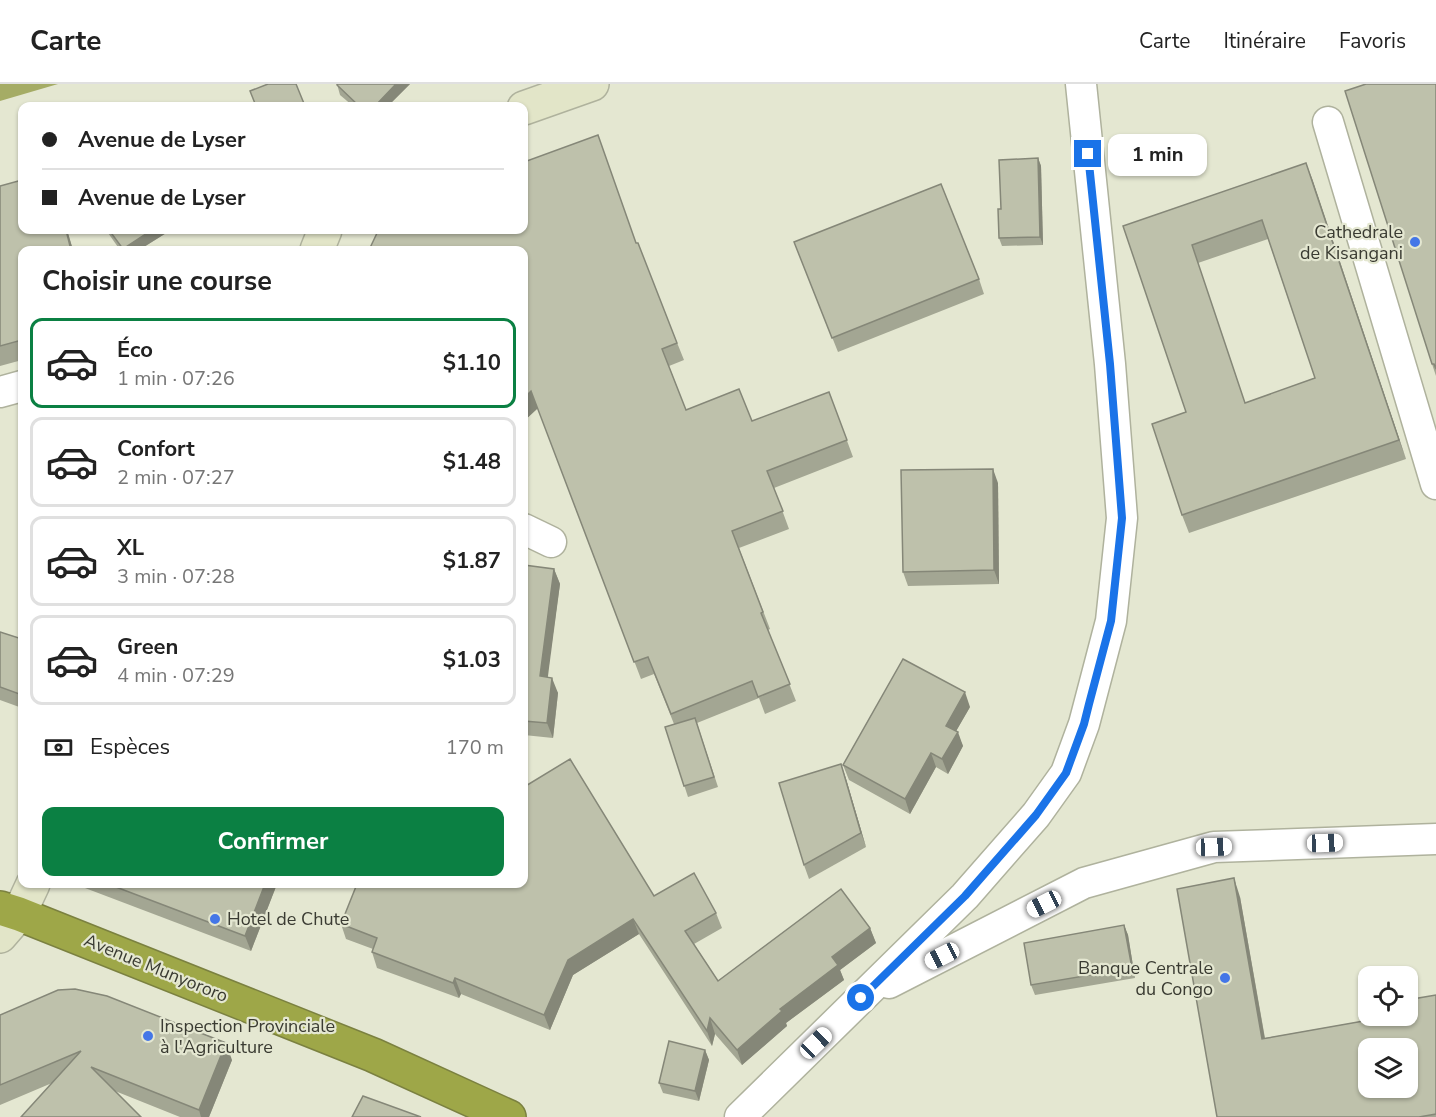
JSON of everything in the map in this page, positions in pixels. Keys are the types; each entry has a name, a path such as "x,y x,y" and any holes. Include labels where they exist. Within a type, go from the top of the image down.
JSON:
{"highway":[{"name":"Avenue Munyororo","path":"6,919 373,1055 509,1117"}],"street":[{"path":"528,107 592,84"},
{"path":"740,1117 965,896 1036,815 1066,773 1084,724 1111,621 1122,518 1110,364 1081,84"},
{"path":"1328,122 1436,484"},
{"path":"0,392 18,387"},
{"path":"528,531 551,542"},
{"path":"861,998 1084,883 1214,847 1436,839"},
{"path":"6,919 30,888"}],"shaded area":[{"path":"0,84 58,84 0,101"}],"building":[{"path":"268,84 296,84 303,102 254,102 250,91"},
{"path":"396,84 379,102 355,102 337,85"},
{"name":"Cathedrale de Kisangani","path":"1366,84 1436,84 1436,369 1432,364 1345,91"},
{"path":"598,135 636,243 638,243 677,343 662,349 686,410 739,389 752,421 829,392 847,440 767,471 783,511 732,531 763,612 761,613 790,684 758,697 752,681 671,714 648,657 634,662 531,391 528,394 528,246 371,246 377,234 528,234 528,161"},
{"path":"1038,158 1040,237 999,238 998,209 1001,209 999,160"},
{"path":"1306,163 1399,440 1182,515 1152,424 1186,412 1123,226","holes":["1262,220 1315,378 1245,403 1192,245"]},
{"path":"18,181 18,234 67,234 70,246 18,246 18,341 0,346 0,186"},
{"path":"941,184 979,279 832,338 794,242"},
{"path":"112,234 146,234 128,246 121,246"},
{"path":"993,469 994,570 903,572 901,470"},
{"path":"528,566 554,569 540,676 552,678 547,723 528,721"},
{"path":"0,632 18,638 18,694 0,687"},
{"path":"903,659 965,692 946,726 958,732 942,759 931,753 905,799 843,765"},
{"path":"695,718 714,777 684,786 665,727"},
{"path":"570,759 654,896 694,873 716,913 685,931 718,981 841,889 870,928 832,957 838,965 780,1009 782,1011 737,1050 710,1018 707,1031 633,919 568,960 544,1015 455,978 453,983 372,952 377,938 341,924 355,888 528,888 528,785"},
{"path":"841,764 861,833 804,865 779,783"},
{"path":"1234,878 1262,1039 1358,1022 1358,1026 1418,1026 1418,998 1436,995 1436,1114 1419,1117 1217,1117 1177,889"},
{"path":"119,888 263,888 245,936"},
{"path":"1124,925 1132,968 1031,985 1024,943"},
{"path":"75,989 107,996 226,1043 199,1110 91,1067 141,1117 21,1117 81,1051 0,1085 0,1015 58,990"},
{"path":"669,1041 705,1050 695,1091 659,1083"},
{"path":"363,1096 421,1117 352,1117"}],"place":[{"name":"Cathedrale de Kisangani","path":"1415,242"},
{"name":"Hotel de Chute","path":"215,919"},
{"name":"Banque Centrale du Congo","path":"1225,978"},
{"name":"Inspection Provinciale à l'Agriculture","path":"148,1036"}],"route":[{"path":"861,998 965,896 1036,815 1066,773 1084,724 1111,621 1122,518 1110,364 1088,154"}]}
